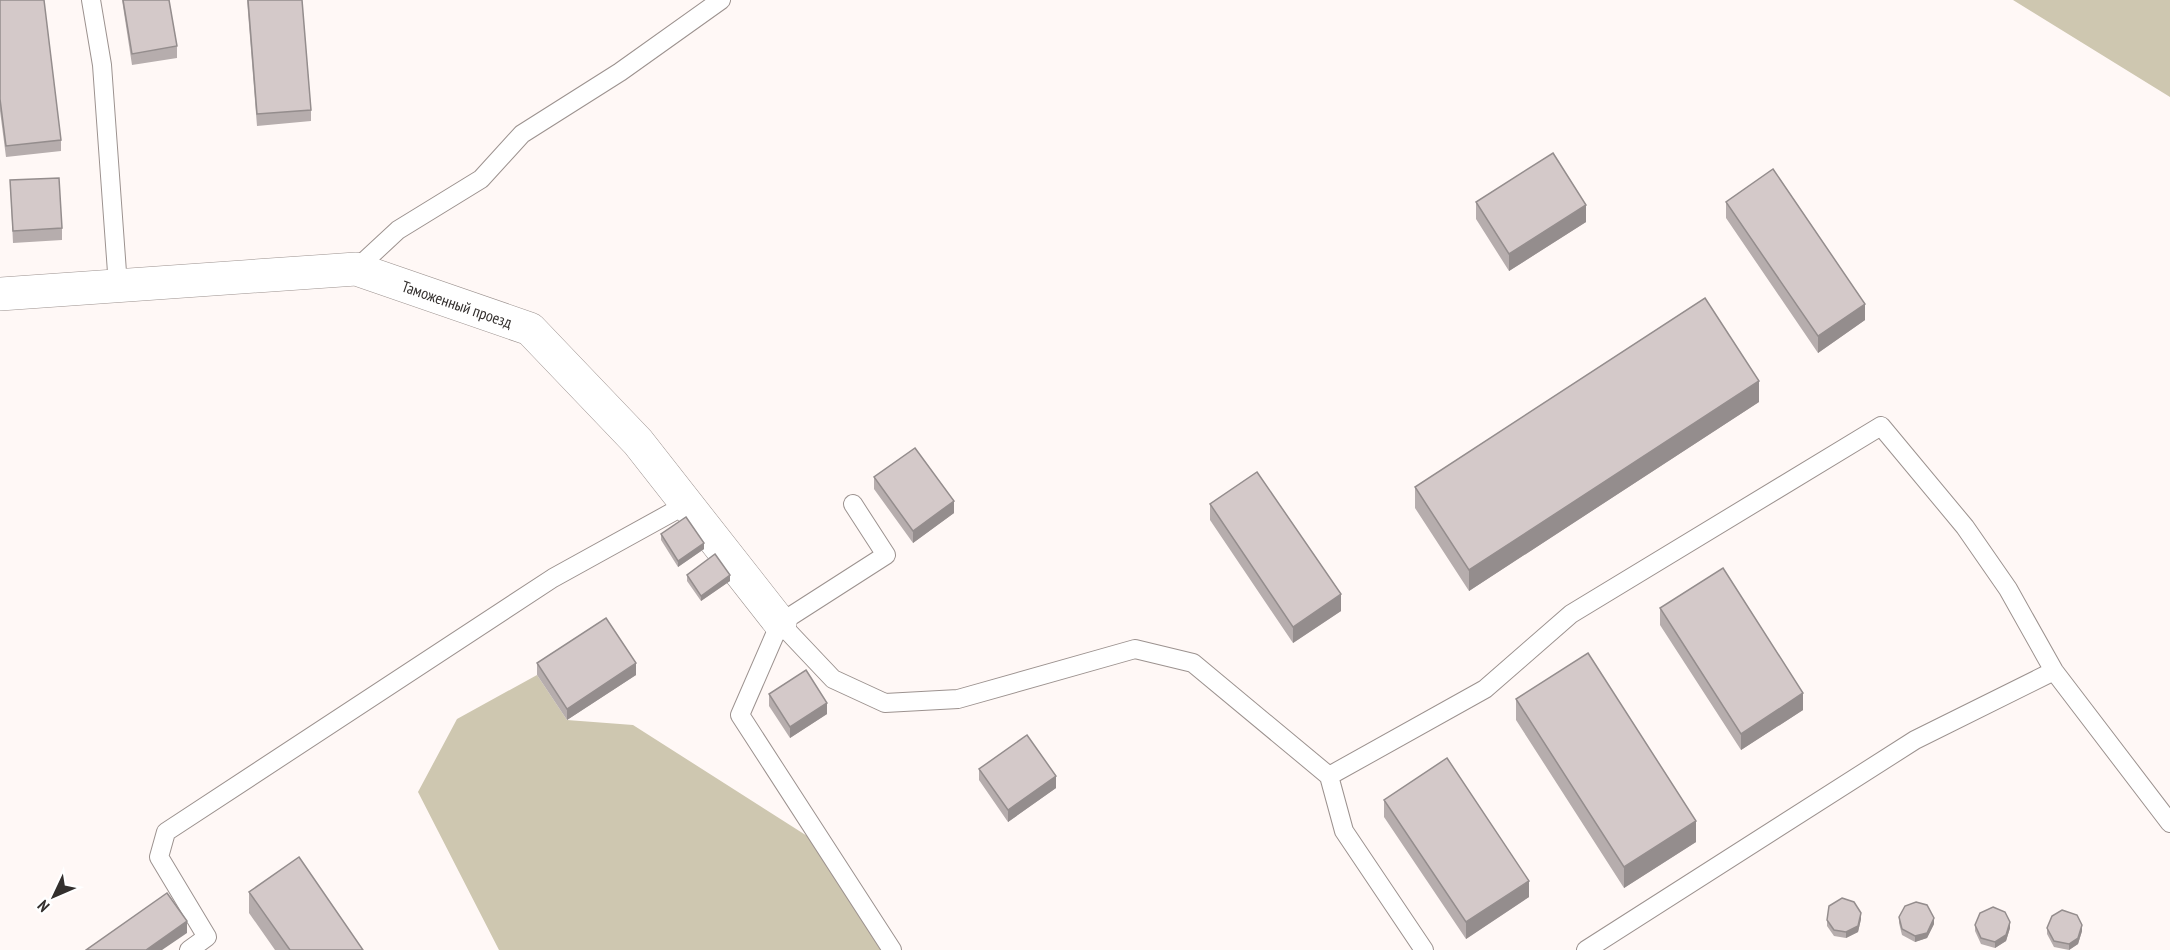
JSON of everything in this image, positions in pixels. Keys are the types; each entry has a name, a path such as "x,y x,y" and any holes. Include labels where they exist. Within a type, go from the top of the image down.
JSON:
{"street":[{"name":"Таможенный проезд","path":"0,294 356,269 530,329 638,442 780,623"}],"lane":[{"path":"91,0 102,65 118,286"},
{"path":"356,269 398,230 481,179 522,134 620,72 722,0"},
{"path":"1329,776 1485,689 1571,614 1881,426 1965,527 2008,589 2054,671 2170,823"},
{"path":"189,950 211,944 159,857 166,832 553,578 687,504"},
{"path":"853,504 886,555 780,623 740,715 892,950"},
{"path":"780,623 833,679 885,704 958,699 1135,649 1193,663 1329,776 1344,831 1424,950"},
{"path":"1586,950 1915,740 2054,671"}],"shaded area":[{"path":"2013,0 2170,0 2170,97"},
{"path":"537,675 567,720 633,725 826,848 892,950 499,950 418,792 457,719"}],"building":[{"path":"0,0 44,0 61,140 6,146 0,99"},
{"path":"123,0 169,0 177,46 132,54"},
{"path":"248,0 302,0 311,110 257,114"},
{"path":"1553,153 1586,205 1509,254 1476,202"},
{"path":"1773,169 1865,304 1818,336 1726,202"},
{"path":"59,178 62,228 13,231 10,180"},
{"path":"1705,298 1759,381 1469,570 1415,487"},
{"path":"915,448 954,501 913,531 874,477"},
{"path":"1257,472 1341,594 1293,627 1210,504"},
{"path":"686,517 704,543 678,561 661,534"},
{"path":"715,554 730,575 701,596 687,575"},
{"path":"1723,568 1803,693 1741,734 1660,608"},
{"path":"606,618 636,663 567,709 537,663"},
{"path":"1588,653 1696,821 1624,867 1516,699"},
{"path":"806,670 827,703 790,727 769,694"},
{"path":"1027,735 1056,776 1008,810 979,769"},
{"path":"1447,758 1529,881 1466,922 1384,800"},
{"path":"299,857 363,950 290,950 249,892"},
{"path":"167,893 187,921 146,950 86,950"},
{"path":"1842,898 1854,902 1861,913 1858,926 1846,932 1834,930 1827,920 1829,906"},
{"path":"1916,902 1927,905 1934,918 1927,933 1915,936 1902,929 1899,917 1905,906"},
{"path":"1993,907 2005,912 2010,922 2006,935 1995,942 1981,938 1975,925 1980,913"},
{"path":"2062,910 2077,915 2082,925 2078,938 2069,944 2054,941 2047,928 2052,916"}]}
